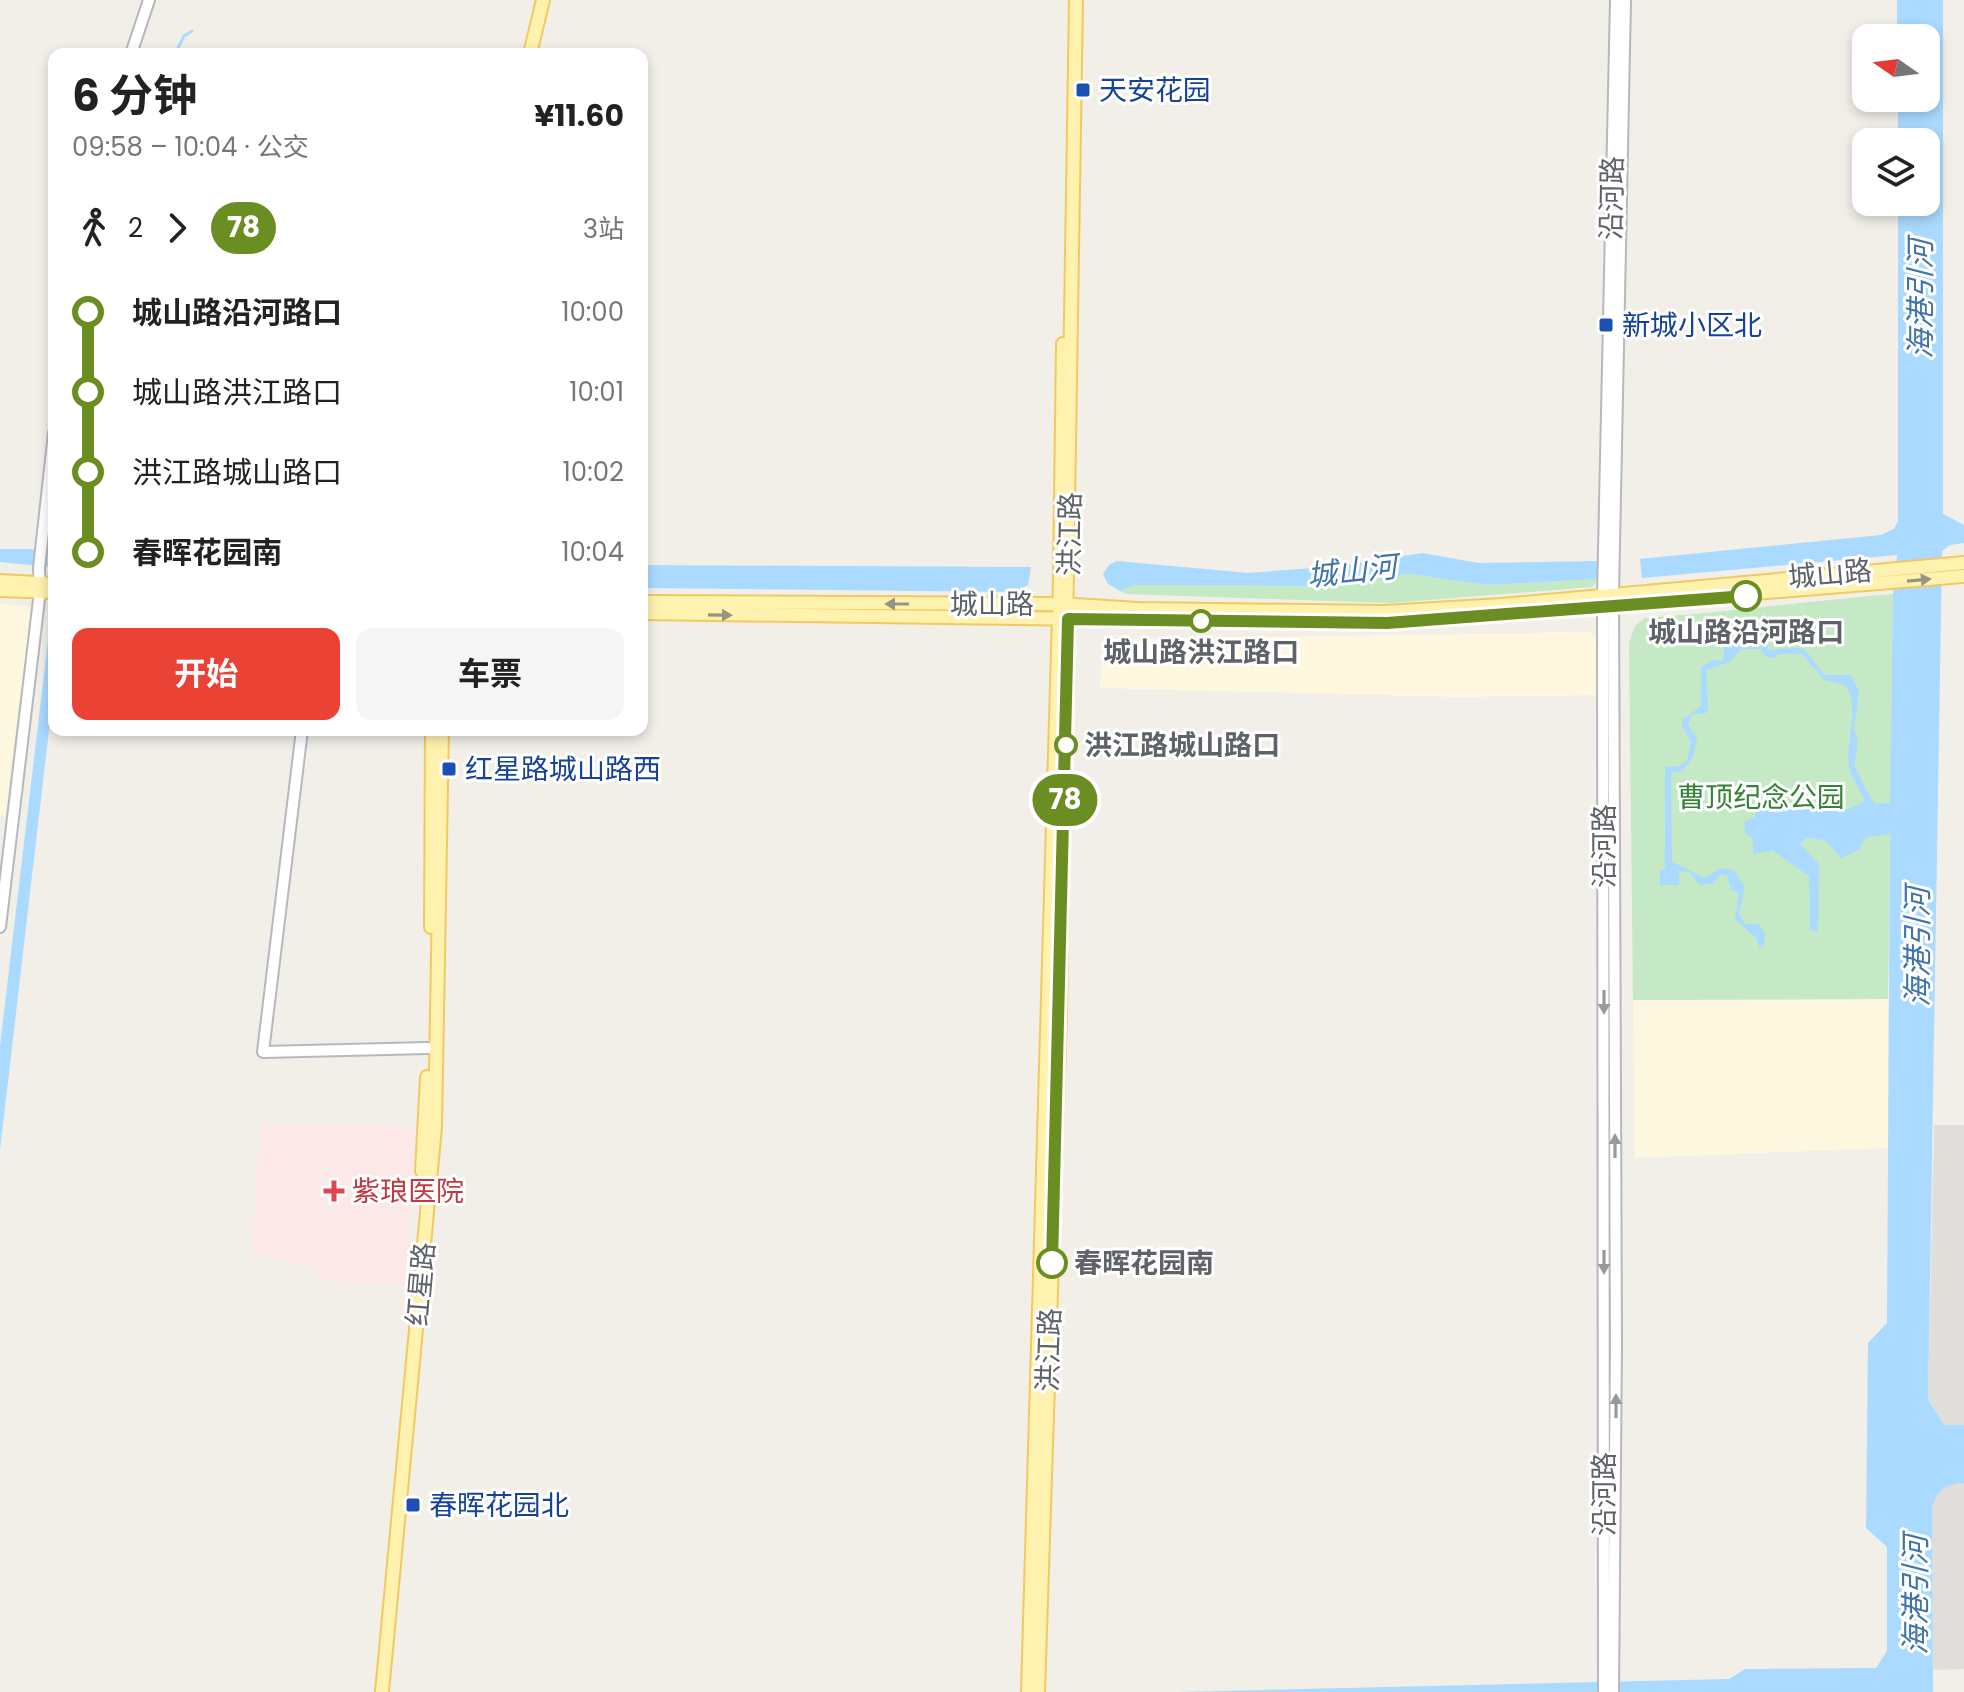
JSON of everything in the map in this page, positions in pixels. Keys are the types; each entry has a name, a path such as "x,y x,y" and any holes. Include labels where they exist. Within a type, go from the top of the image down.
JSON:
{"main road":[{"path":"531,48 543,0"},
{"path":"539,48 550,0"},
{"name":"洪江路","path":"1064,604 1068,0"},
{"name":"洪江路","path":"1028,1692 1064,604 1076,0"},
{"name":"城山路","path":"648,602 1064,604 1138,609 1385,612 1890,583 1946,571 1964,563"},
{"name":"城山路","path":"648,613 1387,623 1890,569 1946,571 1964,576"},
{"path":"0,581 48,590"},
{"path":"0,590 48,585"},
{"name":"洪江路","path":"1038,1692 1063,619"},
{"name":"红星路","path":"374,1692 401,1439 426,1124 432,736"},
{"name":"红星路","path":"382,1692 435,1127 442,736"}],"street":[{"path":"133,48 149,0"},
{"name":"沿河路","path":"1609,1686 1608,601 1616,0"},
{"name":"沿河路","path":"1608,601 1625,0"},
{"path":"0,927 40,587 39,568 48,488"},
{"path":"301,736 263,1052 428,1048"}],"shaded area":[{"path":"0,604 27,606 31,610 5,816 0,815"},
{"path":"1590,632 1598,641 1597,695 1458,697 1100,688 1102,649 1108,641 1118,639"},
{"path":"1888,999 1888,1148 1635,1158 1633,1000"},
{"name":"紫琅医院","path":"260,1123 416,1126 405,1286 326,1281 308,1265 252,1256"},
{"path":"1934,1125 1964,1125 1964,1425 1944,1425 1928,1400"},
{"path":"1964,1483 1964,1669 1933,1670 1932,1509 1936,1494 1948,1484"}],"green space":[{"path":"1409,574 1487,585 1599,579 1592,587 1391,603 1126,594 1120,591 1135,585 1310,586"},
{"name":"曹顶纪念公园","path":"1893,594 1888,999 1633,1000 1629,643 1635,626 1645,618"}],"water":[{"name":"海港引河","path":"1897,0 1943,0 1943,514 1964,525 1964,543 1950,545 1942,551 1928,1400 1944,1425 1964,1425 1964,1483 1942,1489 1932,1509 1933,1692 1179,1692 1729,1679 1745,1669 1876,1668 1887,1651 1887,1547 1866,1528 1868,1343 1887,1323 1890,834 1866,837 1859,850 1841,858 1825,840 1807,838 1800,844 1819,864 1818,931 1810,930 1809,876 1772,850 1753,854 1753,838 1745,834 1745,821 1755,817 1757,809 1804,801 1846,809 1864,801 1849,766 1852,703 1845,685 1824,680 1802,654 1779,654 1773,658 1766,657 1761,649 1741,649 1730,662 1706,670 1708,709 1705,714 1692,714 1688,725 1697,738 1693,757 1682,771 1671,773 1672,862 1705,878 1720,868 1734,870 1745,887 1739,914 1746,924 1758,924 1765,933 1764,946 1760,948 1756,938 1735,919 1739,894 1731,889 1727,875 1721,874 1713,884 1700,885 1689,872 1679,871 1679,885 1660,885 1660,871 1665,868 1665,767 1679,766 1687,761 1691,741 1682,727 1682,720 1701,706 1701,667 1713,660 1723,661 1725,636 1768,637 1768,650 1803,649 1825,675 1851,675 1859,692 1854,729 1858,741 1854,765 1873,801 1876,804 1890,803 1893,594 1897,555 1642,578 1640,559 1881,535 1894,529 1898,521 1898,216 1940,216 1940,128 1898,128 1898,112 1940,112 1940,24 1897,24"},
{"path":"0,549 48,549 48,567 0,562"},
{"name":"城山河","path":"1422,553 1479,563 1599,561 1599,579 1487,585 1409,574 1310,586 1135,585 1120,591 1108,584 1103,574 1109,565 1117,561 1249,573 1339,566"},
{"path":"648,565 1031,567 1028,585 1015,592 648,588"},
{"path":"48,641 48,736 0,1150 0,1046"}],"waterway":[{"path":"178,48 184,36 192,31"}],"bus line":[{"name":"78","path":"1052,1263 1068,619 1387,623 1746,596"}],"place":[{"name":"天安花园","path":"1083,90"},
{"name":"新城小区北","path":"1606,325"},
{"name":"城山路沿河路口","path":"1746,596"},
{"name":"城山路洪江路口","path":"1201,621"},
{"name":"洪江路城山路口","path":"1066,745"},
{"name":"红星路城山路西","path":"449,769"},
{"name":"紫琅医院","path":"334,1191"},
{"name":"春晖花园南","path":"1052,1263"},
{"name":"春晖花园北","path":"413,1505"}]}
